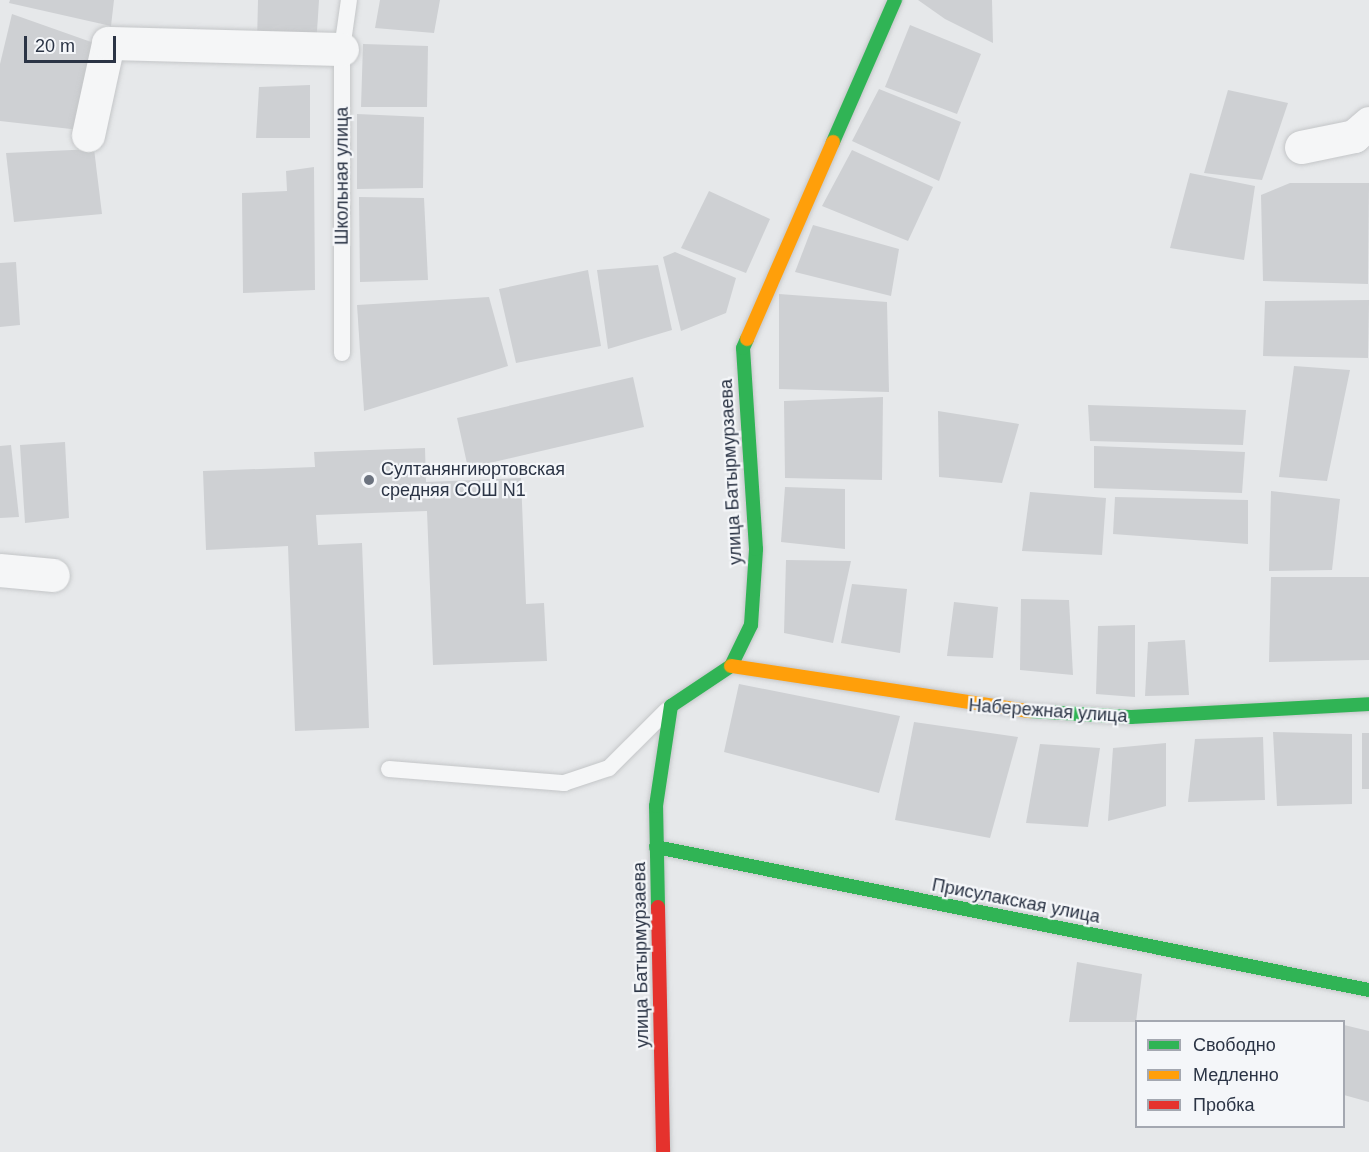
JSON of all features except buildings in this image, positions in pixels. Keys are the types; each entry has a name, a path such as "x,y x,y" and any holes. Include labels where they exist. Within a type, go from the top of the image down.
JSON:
{"street":[{"name":"улица Батырмурзаева","path":"731,666 751,625 756,549 743,348 895,0"},
{"path":"88,135 108,43 342,49"},
{"path":"1301,147 1354,136 1369,123"},
{"path":"0,570 53,575"},
{"path":"671,706 731,666"},
{"name":"Набережная улица","path":"731,666 1010,710 1131,717 1369,704"},
{"name":"улица Батырмурзаева","path":"663,1152 656,807 671,706"},
{"name":"Присулакская улица","path":"656,847 1369,990"}],"lane":[{"name":"Школьная улица","path":"342,353 342,49 349,0"},
{"path":"389,770 564,783 609,768 671,706"}],"traffic: fast":[{"path":"833,142 895,0"},
{"path":"658,907 656,806 671,706 731,666 751,625 756,549 743,348 747,339"},
{"path":"1029,711 1131,717 1369,704"},
{"path":"656,847 1369,990"}],"traffic: slow":[{"path":"747,339 833,142"},
{"path":"731,666 1029,711"}],"traffic: jam":[{"path":"658,907 663,1152"}],"place":[{"name":"Султанянгиюртовская средняя СОШ N1","path":"369,480"}]}
